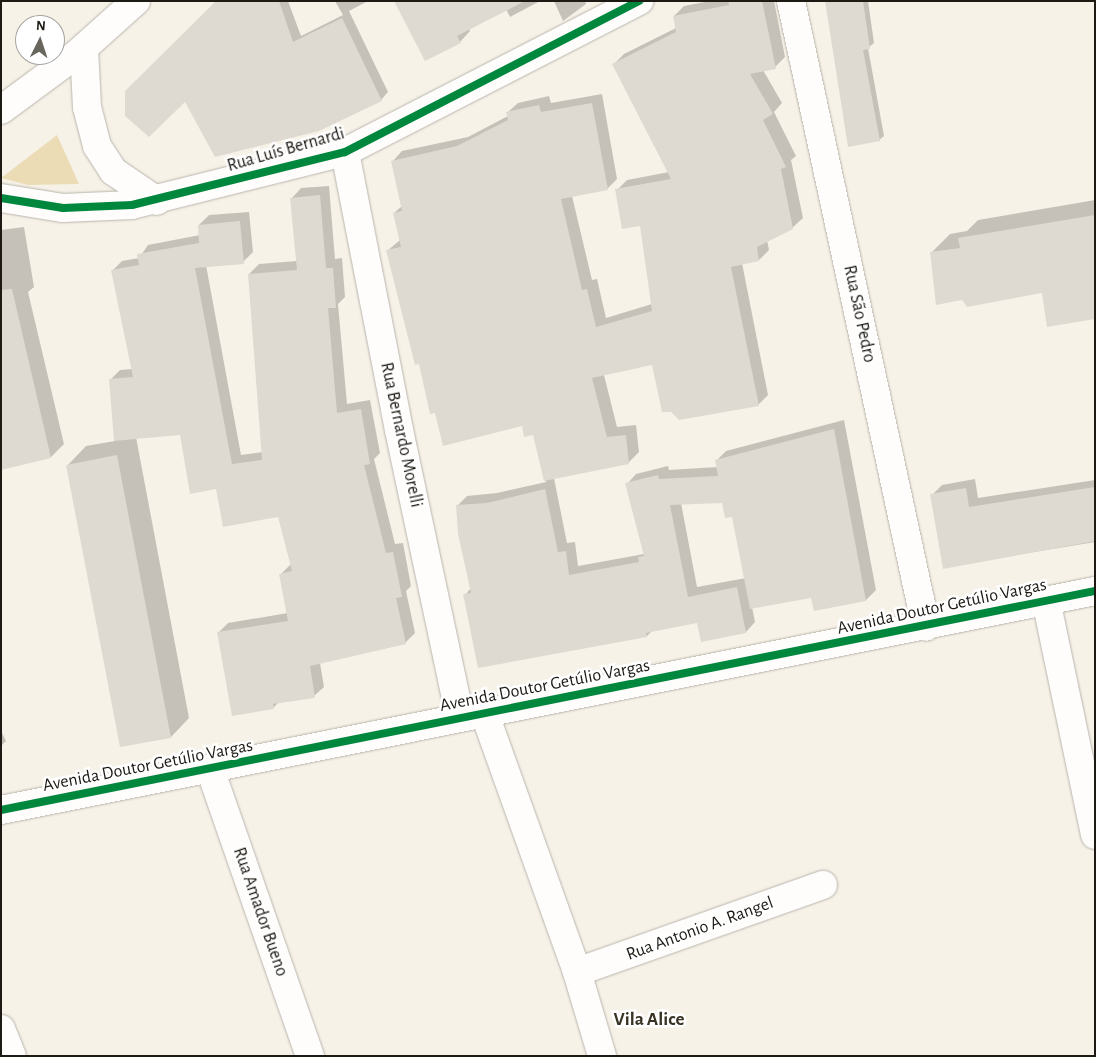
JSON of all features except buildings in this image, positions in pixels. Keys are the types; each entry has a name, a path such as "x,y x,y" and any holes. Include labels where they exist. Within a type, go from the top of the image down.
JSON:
{"street":[{"path":"1,110 84,48 136,1"},
{"name":"Rua Luís Bernardi","path":"1,198 63,208 157,201 345,152 639,1"},
{"name":"Rua São Pedro","path":"791,1 926,627"},
{"path":"84,48 87,107 97,146 113,170 157,201"},
{"name":"Rua Bernardo Morelli","path":"345,152 399,430 472,715 578,972 602,1056"},
{"name":"Avenida Doutor Getúlio Vargas","path":"1,810 472,715 926,627 1095,590"},
{"path":"1046,600 1095,835"},
{"name":"Rua Amador Bueno","path":"210,769 310,1056"},
{"name":"Rua Antonio A. Rangel","path":"578,972 823,885"},
{"path":"1,1029 12,1056"}],"shaded area":[{"path":"57,135 79,184 28,185 1,178"}],"cycle path":[{"path":"1,198 63,208 132,205 345,152 639,1"},
{"path":"1,810 1095,591"}],"district":[{"name":"Vila Alice","path":"649,1020"}]}
